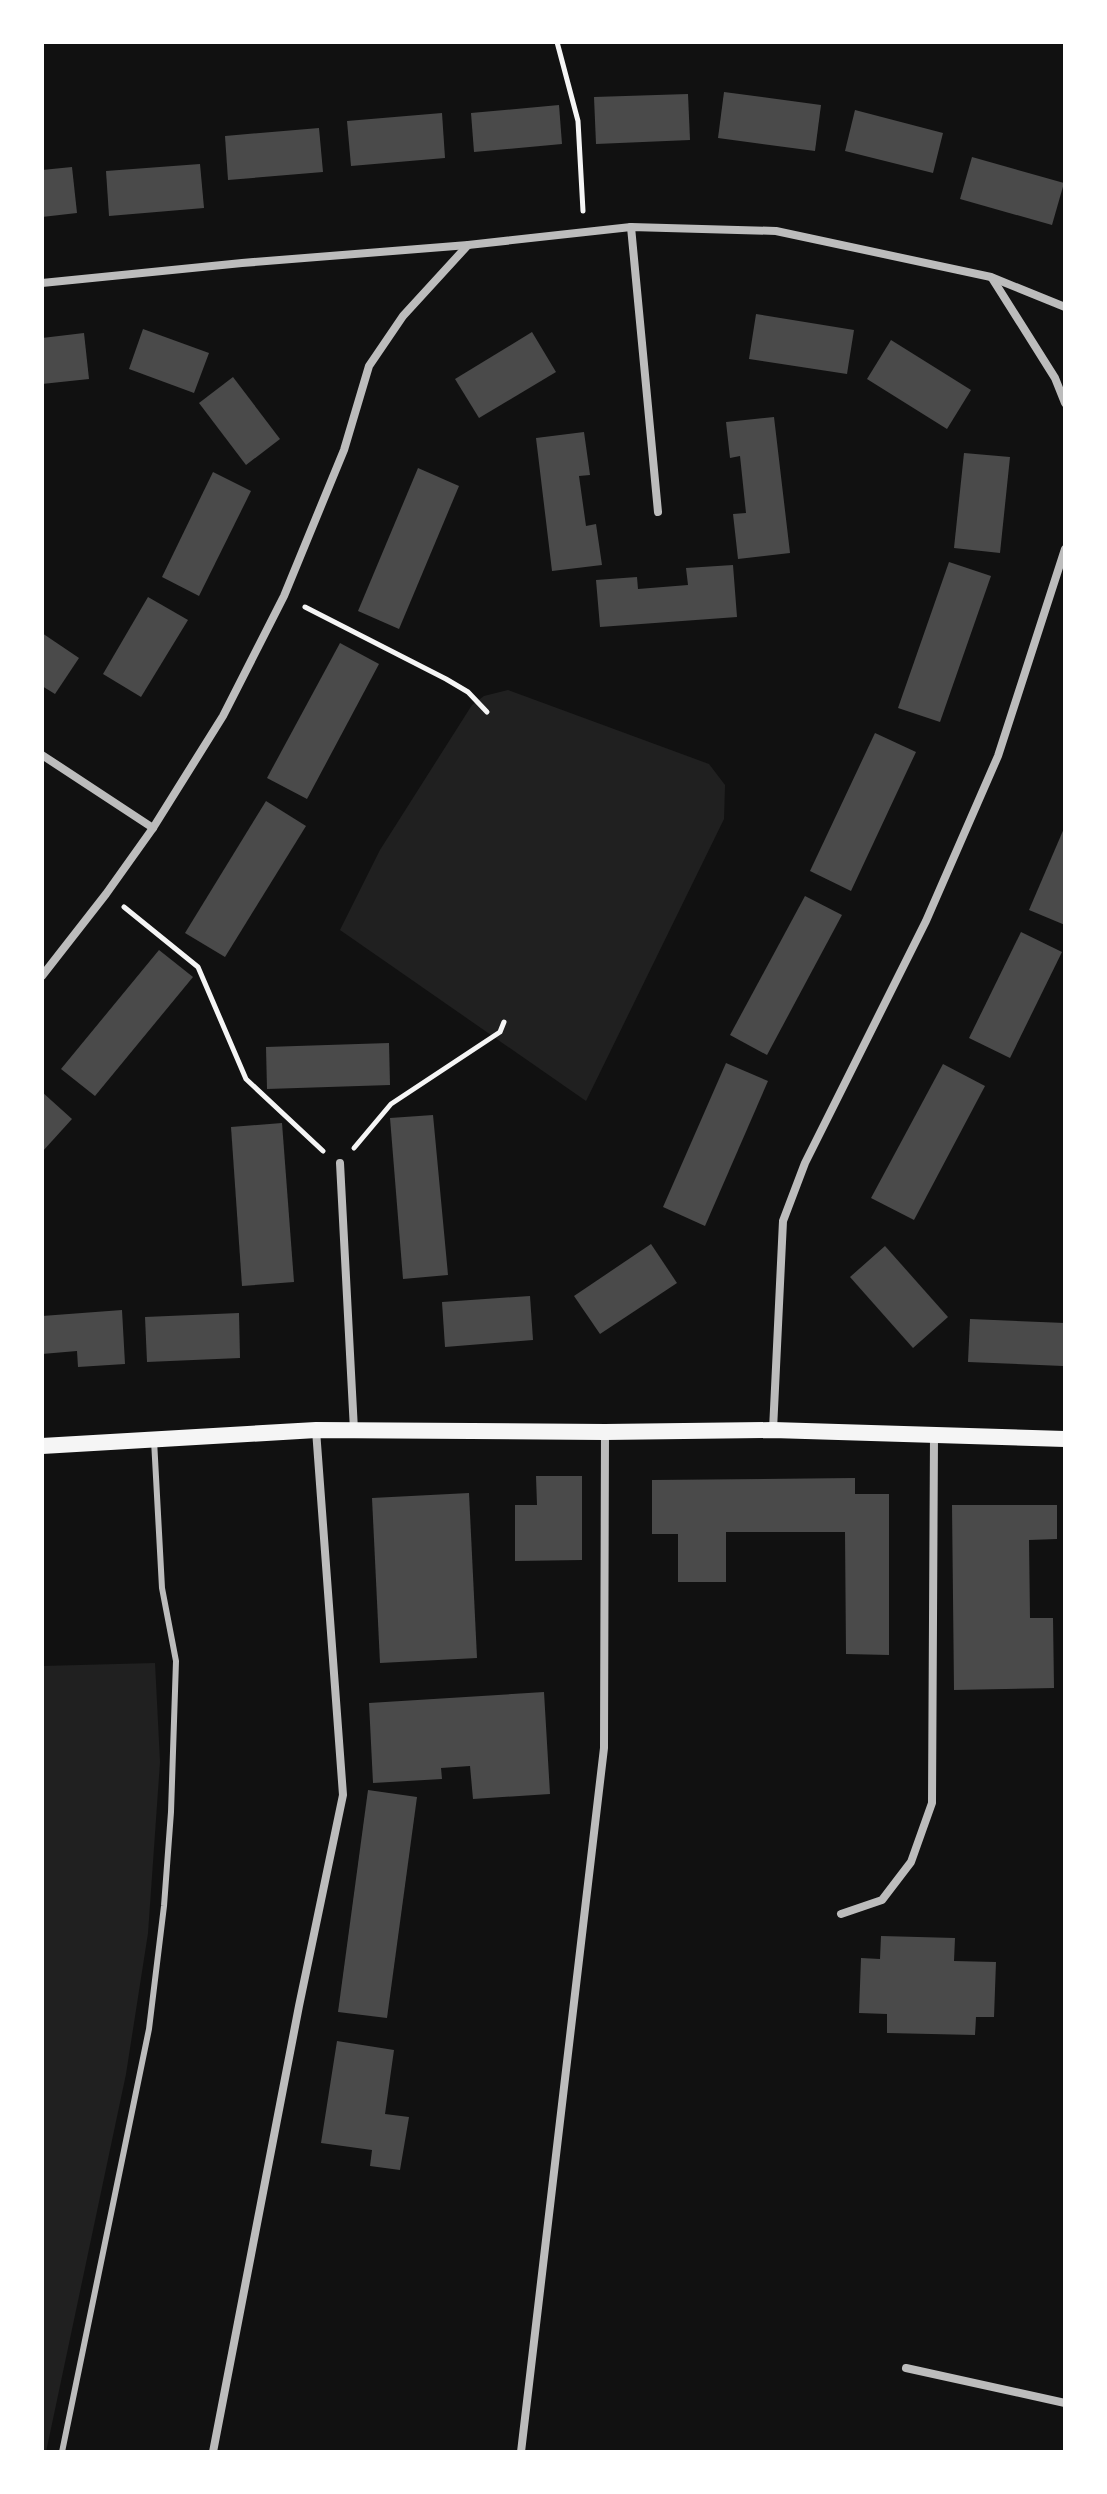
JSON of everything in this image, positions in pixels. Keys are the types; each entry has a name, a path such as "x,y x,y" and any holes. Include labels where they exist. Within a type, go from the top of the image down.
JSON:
{"main road":[{"path":"42,1446 316,1430 773,1430 1065,1439"}],"street":[{"path":"631,227 658,512"},
{"path":"42,283 468,245 631,227 776,231 991,277 1065,307"},
{"path":"42,976 153,828 223,716 284,596 344,450 369,366 403,316 468,245"},
{"path":"991,277 1055,378 1065,403"},
{"path":"773,1430 783,1221 805,1163 926,921 998,756 1065,549"},
{"path":"42,755 153,828"},
{"path":"340,1163 354,1430"},
{"path":"213,2452 343,1795 316,1430"},
{"path":"521,2452 604,1748 605,1432"},
{"path":"841,1914 882,1900 911,1862 932,1803 934,1436"},
{"path":"906,2368 1065,2403"}],"lane":[{"path":"62,2452 149,2029 164,1906 176,1661 162,1588 154,1440"}],"path":[{"path":"557,42 578,121 584,232"},
{"path":"284,596 446,679 468,692 487,712"},
{"path":"106,894 198,967 246,1079 315,1146 340,1163 391,1104 500,1032 504,1022"}],"shaded area":[{"path":"508,690 709,764 725,785 724,819 586,1101 340,930 380,850 472,705 484,696"},
{"path":"155,1663 160,1762 148,1933 126,2074 46,2452 42,2452 42,1666"}],"building":[{"path":"724,92 821,105 815,151 718,138"},
{"path":"688,94 690,140 596,144 594,97"},
{"path":"559,105 562,144 474,152 471,113"},
{"path":"855,110 943,133 933,173 845,151"},
{"path":"442,113 445,158 351,166 347,121"},
{"path":"319,128 323,172 228,180 225,136"},
{"path":"972,157 1064,183 1052,225 960,199"},
{"path":"200,164 204,208 109,216 106,171"},
{"path":"72,167 77,213 42,217 42,170"},
{"path":"756,314 854,330 847,374 749,359"},
{"path":"143,329 209,353 194,393 129,369"},
{"path":"532,332 556,372 479,418 455,379"},
{"path":"84,333 89,379 42,384 42,338"},
{"path":"891,340 971,390 947,429 867,379"},
{"path":"233,377 280,439 246,465 199,403"},
{"path":"774,417 790,553 738,559 733,514 746,513 740,456 730,458 726,422"},
{"path":"584,432 590,475 579,476 586,526 596,524 602,565 552,571 536,438"},
{"path":"964,453 1010,457 1000,553 954,548"},
{"path":"418,468 459,486 399,629 358,611"},
{"path":"213,472 251,491 199,596 162,577"},
{"path":"949,562 991,576 940,722 898,708"},
{"path":"733,565 737,617 600,627 596,580 637,577 638,589 688,585 686,568"},
{"path":"148,597 188,620 141,697 103,674"},
{"path":"42,633 79,658 55,694 42,686"},
{"path":"340,643 379,664 307,799 267,778"},
{"path":"875,733 916,752 851,891 810,871"},
{"path":"266,801 306,826 225,957 185,933"},
{"path":"1065,826 1065,925 1029,910"},
{"path":"805,896 842,915 767,1055 730,1035"},
{"path":"1021,932 1062,952 1010,1058 969,1038"},
{"path":"159,950 193,977 95,1096 61,1069"},
{"path":"389,1043 390,1085 267,1089 266,1047"},
{"path":"726,1063 768,1081 705,1226 663,1207"},
{"path":"943,1064 985,1086 914,1220 871,1198"},
{"path":"42,1092 72,1119 42,1152"},
{"path":"433,1115 448,1275 403,1279 390,1118"},
{"path":"282,1123 294,1282 242,1286 231,1127"},
{"path":"651,1244 677,1283 600,1334 574,1296"},
{"path":"885,1246 948,1317 913,1348 850,1277"},
{"path":"530,1296 533,1340 445,1347 442,1302"},
{"path":"122,1310 125,1364 78,1367 77,1351 42,1354 42,1316"},
{"path":"239,1313 240,1358 147,1362 145,1317"},
{"path":"970,1319 1065,1323 1063,1366 968,1362"},
{"path":"536,1476 582,1476 582,1560 515,1561 515,1505 537,1505"},
{"path":"855,1478 855,1494 889,1494 889,1655 846,1654 845,1532 726,1532 726,1582 678,1582 678,1534 652,1534 652,1480"},
{"path":"469,1493 477,1658 380,1663 372,1498"},
{"path":"952,1505 1057,1505 1057,1539 1029,1540 1030,1618 1053,1618 1054,1688 954,1690"},
{"path":"544,1692 550,1794 473,1799 470,1766 441,1768 442,1779 373,1783 369,1703"},
{"path":"368,1790 417,1797 387,2018 338,2012"},
{"path":"881,1936 955,1938 954,1961 996,1962 994,2017 976,2017 975,2035 887,2033 887,2014 859,2013 861,1958 880,1959"},
{"path":"337,2041 394,2050 385,2114 409,2117 400,2170 370,2166 372,2150 321,2143"}]}
